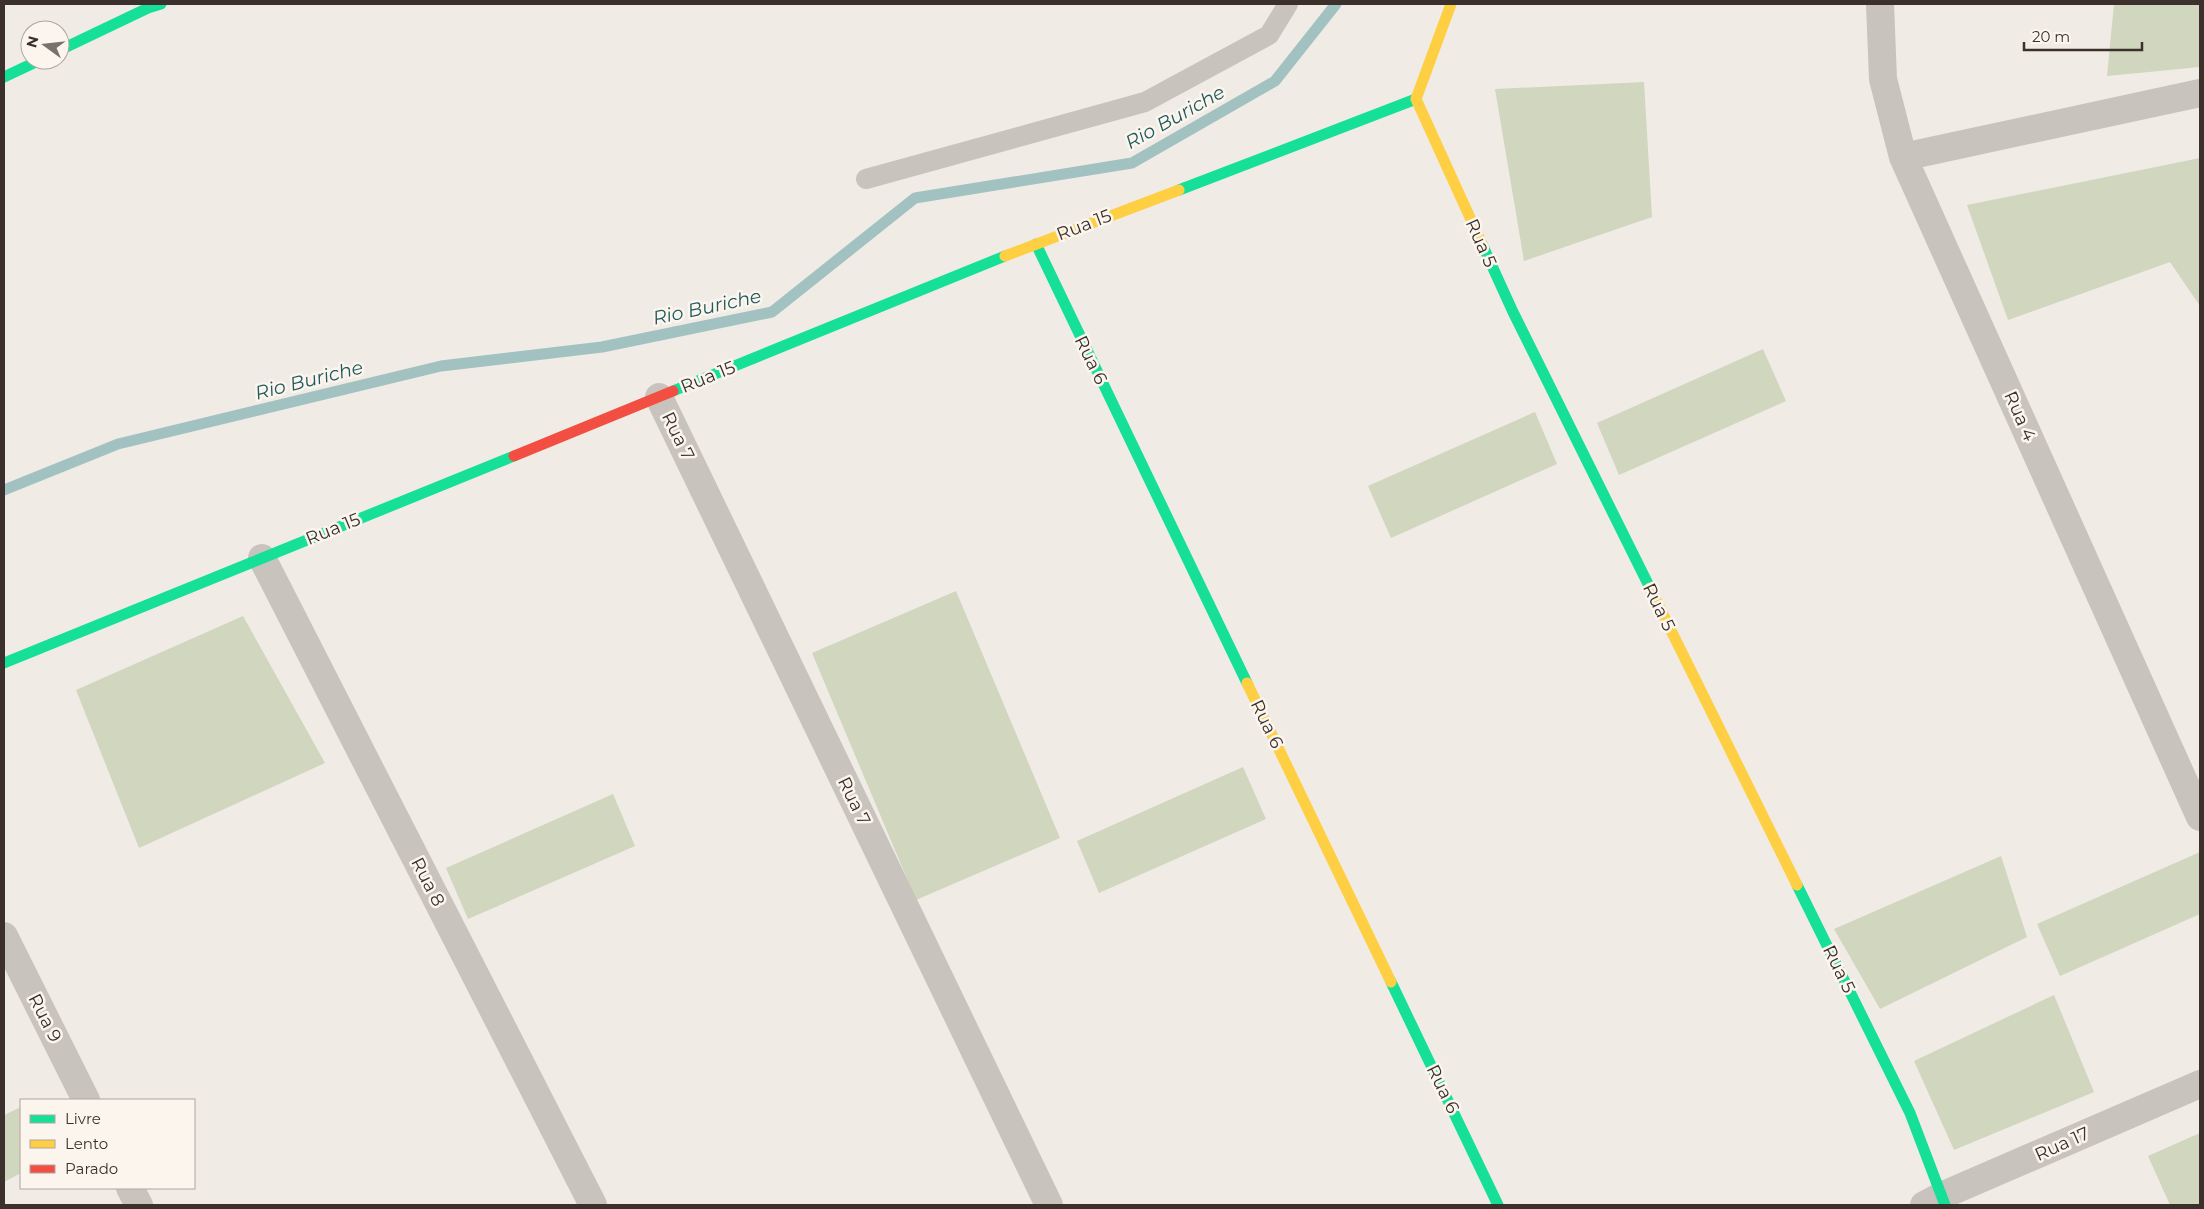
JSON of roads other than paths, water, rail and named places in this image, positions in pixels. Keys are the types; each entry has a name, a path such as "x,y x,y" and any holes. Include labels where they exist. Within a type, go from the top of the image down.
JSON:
{"street":[{"path":"70,45 148,6 161,4"},
{"path":"1416,99 1451,4"},
{"name":"Rua 4","path":"1880,4 1883,79 1903,157 2200,817"},
{"path":"4,77 20,69"},
{"path":"1903,157 2200,93"},
{"name":"Rua 15","path":"4,664 1036,244 1416,99"},
{"name":"Rua 5","path":"1416,99 1513,312 1910,1113 1937,1202"},
{"name":"Rua 6","path":"1036,244 1498,1205"},
{"name":"Rua 7","path":"659,397 1049,1205"},
{"name":"Rua 8","path":"262,558 593,1205"},
{"name":"Rua 9","path":"4,936 86,1099"},
{"name":"Rua 17","path":"1937,1202 2200,1084"},
{"path":"131,1189 139,1205"}],"lane":[{"path":"866,179 1145,102 1269,35 1288,4"}],"waterway":[{"name":"Rio Buriche","path":"4,490 118,444 441,366 602,347 772,312 915,198 1132,163 1275,81 1336,4"}]}
